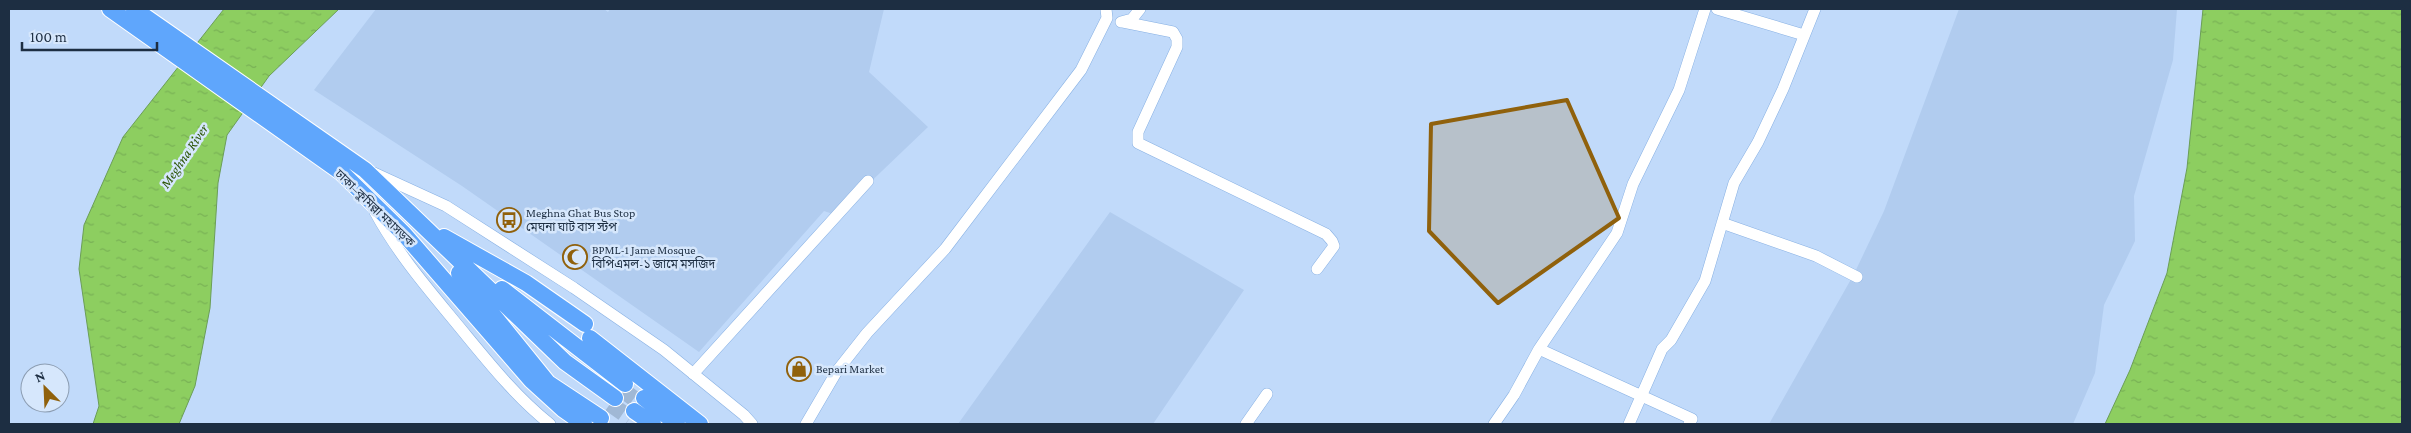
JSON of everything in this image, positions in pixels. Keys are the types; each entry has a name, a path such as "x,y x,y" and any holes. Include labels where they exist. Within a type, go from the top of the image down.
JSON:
{"highway":[{"name":"ঢাকা–কুমিল্লা মহাসড়ক","path":"110,9 132,13 365,170 559,368 615,397 700,424"},
{"name":"ঢাকা–কুমিল্লা মহাসড়ক","path":"132,13 342,173 404,234 532,380 564,410 584,424"},
{"name":"ঢাকা–কুমিল্লা মহাসড়ক","path":"416,220 481,259 585,335 615,397"},
{"name":"ঢাকা–কুমিল্লা মহাসড়ক","path":"416,220 576,348 615,397"},
{"path":"637,411 653,424"},
{"path":"637,411 668,424"},
{"path":"637,411 677,424"}],"street":[{"path":"1123,22 1132,19 1140,9"},
{"path":"1494,424 1514,395 1539,349 1617,233 1634,184 1679,90 1706,9"},
{"path":"1718,9 1804,35"},
{"path":"1629,424 1662,349 1671,340 1704,281 1734,183 1758,142 1783,89 1815,9"},
{"path":"806,424 837,371 867,333 945,249 1069,85 1085,62 1107,14 1123,22 1173,32 1177,39 1177,47 1138,132 1138,143 1326,234 1334,246 1317,269"},
{"path":"365,170 454,212 574,288 664,350 744,415 752,424"},
{"path":"693,374 868,181"},
{"path":"367,197 393,245 428,290 526,405 550,424"},
{"path":"1722,224 1816,256 1857,277"},
{"path":"1539,349 1692,418 1689,424"},
{"path":"1246,424 1267,394"}],"highlighted area":[{"path":"1567,100 1619,218 1498,303 1429,231 1431,124"}],"shaded area":[{"path":"376,9 604,9 608,12 610,9 884,9 869,72 928,127 836,215 824,211 699,352 462,186 314,90"},
{"path":"1959,9 2177,9 2173,60 2134,196 2135,241 2104,305 2095,373 2073,424 1769,424 1854,274 1884,211"},
{"path":"1110,212 1244,290 1153,424 958,424"}],"water":[{"name":"Meghna River","path":"224,9 339,9 269,76 227,135 218,183 210,308 195,386 179,424 93,424 99,406 79,269 84,225 123,137"},
{"path":"2203,9 2402,9 2402,424 2105,424 2130,370 2167,273 2187,168"}],"tunnel":[{"path":"621,389 640,403"},
{"path":"610,404 630,418"}],"place":[{"name":"Meghna Ghat Bus Stop মেঘনা ঘাট বাস স্টপ","path":"509,220"},
{"name":"BPML-1 Jame Mosque বিপিএমল-১ জামে মসজিদ","path":"575,257"},
{"name":"Bepari Market","path":"799,369"}]}
